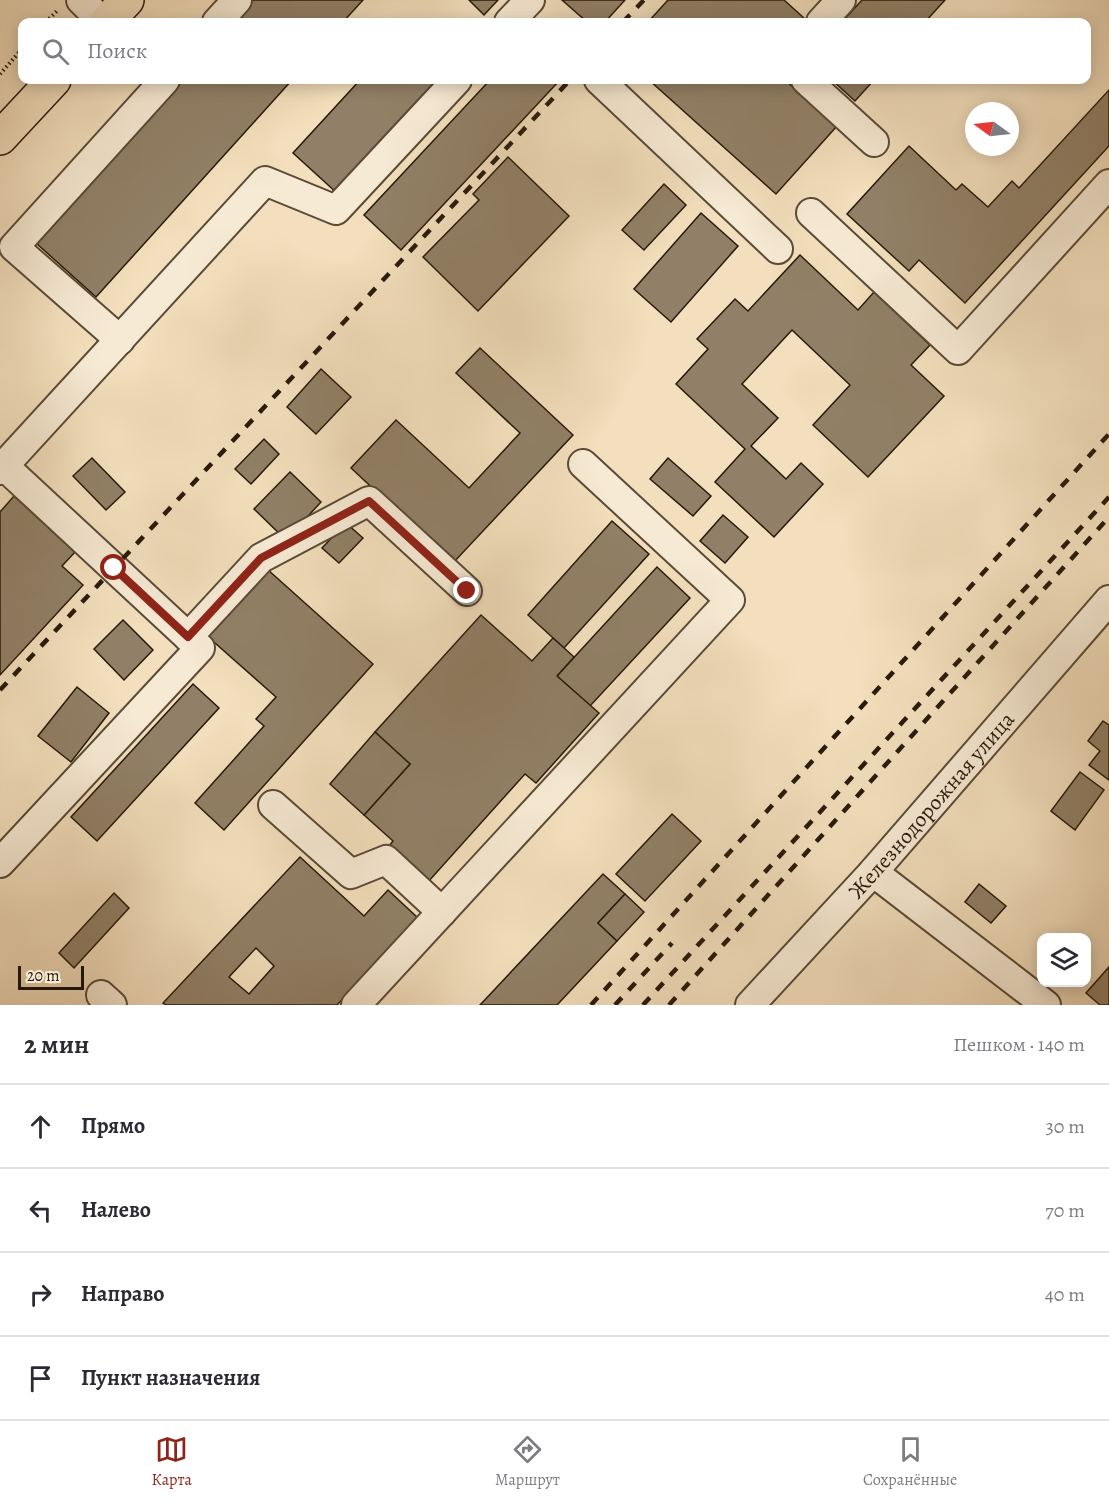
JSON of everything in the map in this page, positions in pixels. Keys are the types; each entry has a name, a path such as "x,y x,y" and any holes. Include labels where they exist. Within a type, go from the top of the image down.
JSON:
{"main road":[{"path":"109,18 127,0"},
{"path":"0,138 50,84"}],"street":[{"path":"81,0 101,18"},
{"path":"221,18 237,0"},
{"path":"825,18 842,0"},
{"path":"120,340 14,247 161,84"},
{"path":"0,862 200,648 2,468 265,181 336,210 453,84"},
{"path":"603,84 778,249"},
{"path":"810,84 874,142"},
{"path":"811,213 958,350 1109,184"},
{"path":"356,1005 730,600 583,464"},
{"path":"188,637 261,558 369,501 467,591"},
{"name":"Железнодорожная улица","path":"750,1005 873,872 1109,600"},
{"path":"273,805 351,874 386,860 442,912"},
{"path":"873,872 1046,1005"}],"path":[{"path":"0,74 18,54"}],"building":[{"path":"253,0 363,0 347,18 237,18"},
{"path":"469,0 498,0 484,15"},
{"path":"562,0 625,0 609,18 582,18"},
{"path":"668,0 784,0 804,18 652,18"},
{"path":"862,0 945,0 929,18 846,18"},
{"path":"178,84 288,84 96,297 36,243"},
{"path":"356,84 439,84 338,194 293,153"},
{"path":"486,84 556,84 401,250 364,215"},
{"path":"653,84 790,84 837,126 776,194"},
{"path":"836,84 870,84 855,101"},
{"path":"1109,90 1109,146 965,303 919,260 909,271 847,214 909,146 956,190 962,184 988,207 1012,181 1019,188"},
{"path":"508,157 569,216 478,311 423,257 479,200 473,194"},
{"path":"664,184 686,205 644,250 622,230"},
{"path":"701,213 738,246 671,322 634,289"},
{"path":"800,255 858,310 874,292 930,345 911,365 944,396 868,477 813,425 850,385 792,330 742,384 778,418 751,446 786,479 801,463 823,484 774,537 715,482 745,449 676,384 708,349 697,339 735,299 748,311"},
{"path":"480,348 573,435 453,563 351,468 396,420 469,488 520,433 456,373"},
{"path":"321,369 351,397 316,434 287,407"},
{"path":"264,439 279,454 251,484 235,469"},
{"path":"92,458 125,492 106,510 73,476"},
{"path":"668,458 711,496 693,516 650,479"},
{"path":"290,472 321,502 286,540 254,509"},
{"path":"14,496 75,552 62,566 83,585 0,675 0,512"},
{"path":"723,515 748,537 725,563 700,541"},
{"path":"612,521 649,554 564,648 528,615"},
{"path":"346,523 363,538 339,563 322,548"},
{"path":"657,567 690,598 590,706 557,676"},
{"path":"267,569 373,664 224,830 195,803 264,726 256,719 276,697 207,636"},
{"path":"481,615 532,661 553,638 574,657 557,676 599,713 536,783 525,774 428,882 389,846 393,841 364,815 410,764 375,732"},
{"path":"123,620 153,650 124,680 94,649"},
{"path":"193,684 219,708 97,841 71,817"},
{"path":"77,687 109,713 71,762 38,736"},
{"path":"1103,721 1109,725 1109,780 1089,765 1100,751 1088,741"},
{"path":"375,732 410,764 364,815 330,784"},
{"path":"1080,772 1104,790 1075,830 1051,811"},
{"path":"672,814 701,841 645,901 616,874"},
{"path":"300,857 364,916 388,890 418,918 337,1005 166,1005 163,1003","holes":["256,948 274,966 249,994 229,977"]},
{"path":"603,874 625,894 598,923 617,941 557,1005 480,1005"},
{"path":"979,884 1006,906 991,923 965,902"},
{"path":"114,893 129,908 74,968 59,953"},
{"path":"625,894 644,912 617,941 598,923"},
{"path":"1109,967 1109,1005 1100,1005 1086,993"}],"railway":[{"path":"627,18 644,0"},
{"path":"0,690 566,84"},
{"path":"591,1005 1109,434"},
{"path":"643,1005 1109,497"},
{"path":"669,1005 1109,517"},
{"path":"615,1005 672,943"}],"route":[{"path":"114,568 188,637 261,558 369,501 467,591"}]}
